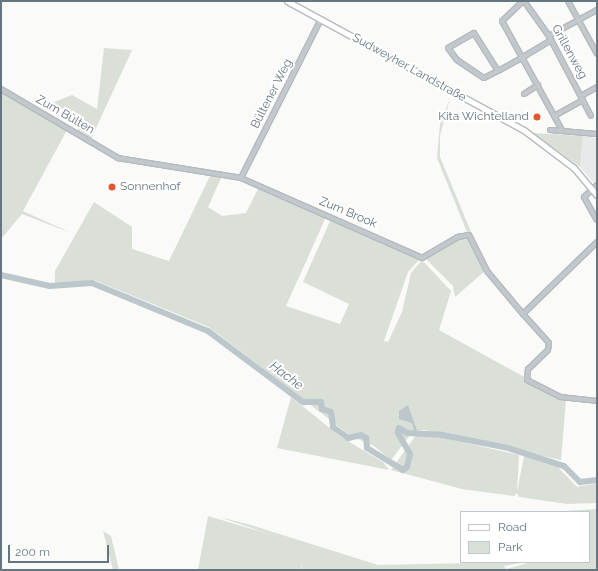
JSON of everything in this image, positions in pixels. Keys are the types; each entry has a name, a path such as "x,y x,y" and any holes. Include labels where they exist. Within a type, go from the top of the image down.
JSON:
{"main road":[{"name":"Sudweyher Landstraße","path":"287,1 294,3 320,20 525,131 560,156 595,187 597,195"}],"street":[{"name":"Grillenweg","path":"523,57 502,21 524,1 550,38 591,116"},
{"path":"568,1 597,54"},
{"path":"498,71 474,33 448,48 456,60 484,78 498,71 523,57 578,20 597,10"},
{"name":"Bültener Weg","path":"241,178 320,20"},
{"path":"523,57 556,115 562,130"},
{"path":"524,94 538,85"},
{"path":"556,115 597,87"},
{"name":"Zum Bülten","path":"1,89 118,158"},
{"path":"550,130 597,134"},
{"name":"Zum Brook","path":"118,158 241,178 422,258 458,236 468,235 487,271 549,343 548,350 528,369 527,380 560,397 597,401"},
{"path":"595,187 584,200 597,220"},
{"path":"523,314 597,242"}],"shaded area":[{"path":"583,136 597,138 597,187 580,167"},
{"path":"408,405 417,431 423,432 415,433 412,423 399,419 399,411"}],"green space":[{"path":"104,48 132,50 91,139 77,131 83,120 52,103 72,95 97,109"},
{"path":"1,91 67,130 23,211 71,233 22,214 1,239"},
{"path":"450,98 440,136 440,157 474,239 467,232 437,158 440,124"},
{"path":"533,133 583,136 580,167"},
{"path":"210,176 221,178 208,207 222,216 246,213 259,187 326,217 286,306 340,324 349,304 303,282 331,219 420,259 408,272 384,341 388,342 402,312 411,273 422,260 451,291 439,330 566,400 561,460 424,430 413,431 391,460 374,446 351,436 209,327 94,280 55,284 55,271 94,202 132,227 132,249 169,261"},
{"path":"461,237 471,240 485,271 455,297 453,286 426,259"},
{"path":"291,397 341,437 383,462 389,470 277,448"},
{"path":"422,433 519,455 517,492 524,456 557,466 577,487 597,483 597,503 567,504 519,497 517,493 514,496 462,489 391,470 416,435"},
{"path":"597,509 597,570 302,570 302,564 301,570 198,570 208,516 269,534 219,517 251,525 378,565 521,563 504,566 506,569 528,563 590,563 590,511 564,511"},
{"path":"103,531 111,536 119,570 113,570"}],"waterway":[{"name":"Hache","path":"1,275 50,286 92,283 208,331 303,402 321,402 322,409 331,412 333,427 348,438 361,435 366,438 367,448 403,470 407,467 410,454 398,433 399,428 407,433 442,435 508,448 564,466 580,482 597,480"}],"place":[{"name":"Kita Wichtelland","path":"537,117"},
{"name":"Sonnenhof","path":"112,187"}]}
